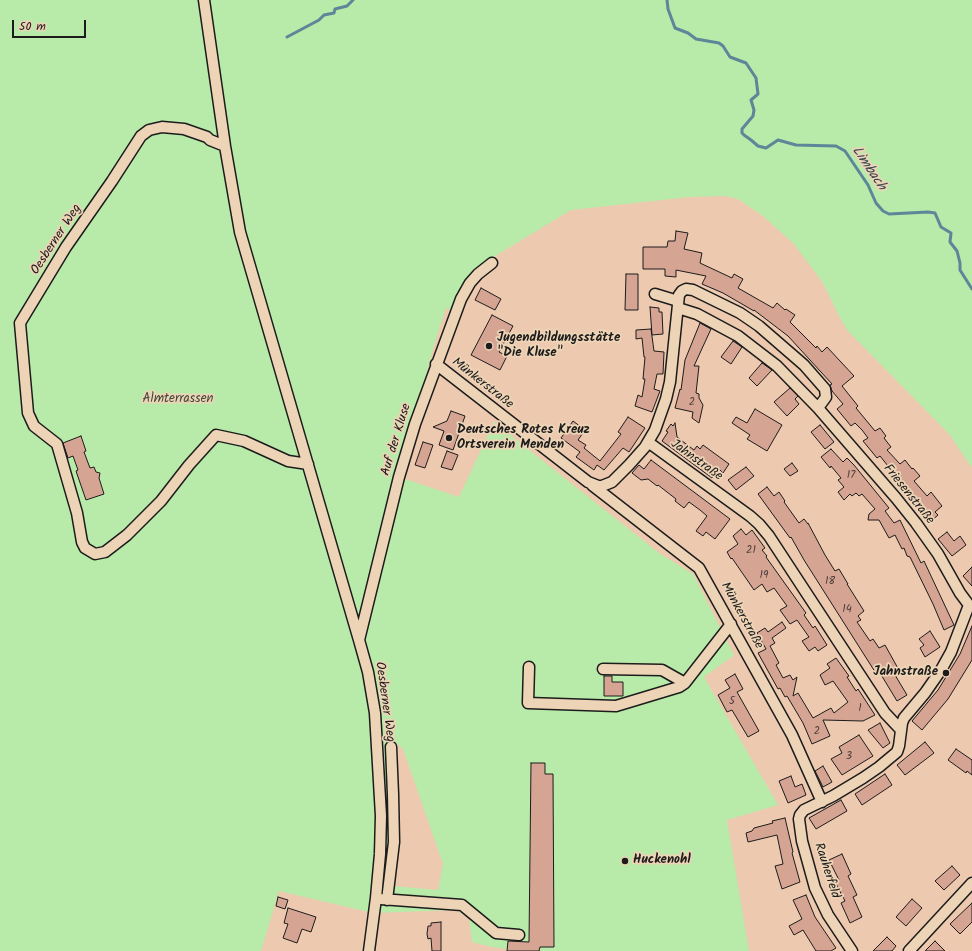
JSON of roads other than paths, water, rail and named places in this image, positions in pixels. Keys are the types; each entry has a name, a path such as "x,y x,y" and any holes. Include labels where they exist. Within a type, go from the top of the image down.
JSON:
{"street":[{"name":"Oesberner Weg","path":"204,0 225,146 240,232 368,672 375,713 381,816 380,854 369,951"},
{"name":"Oesberner Weg","path":"225,146 210,140 207,137 184,129 170,127 149,130 141,136 66,247 20,324 28,414 34,426 57,444 77,513 82,542 86,548 96,554 105,552 127,535 161,501 189,465 216,435 244,441 288,461 308,464"},
{"name":"Auf der Kluse","path":"359,640 401,470 436,364 461,299 470,283 478,274 492,263"},
{"path":"591,484 602,486 612,482 629,466 648,442 659,420 670,382 678,301 682,291 686,289 699,292 740,313 778,342 804,365 825,389 826,397 818,408"},
{"name":"Friesenstraße","path":"655,294 678,301 697,314 738,336 777,366 818,408 916,523 938,554 960,593 970,606"},
{"name":"Münkerstraße","path":"436,364 696,564 792,735 822,802"},
{"name":"Jahnstraße","path":"648,442 750,516 770,536 885,713 901,730"},
{"path":"822,802 863,778 897,752 904,718 935,679 951,652 970,606"},
{"path":"528,667 528,703 616,706 678,687 686,683 731,624"},
{"path":"603,669 662,670 686,683"},
{"path":"387,900 394,842 391,747"},
{"name":"Rauherfeld","path":"822,802 804,810 800,815 799,819 802,841 815,888 828,915 852,951"},
{"path":"909,951 972,883"},
{"path":"376,898 462,906 496,933 520,935"}],"waterway":[{"name":"Limbach","path":"287,37 319,20 324,15 334,13 335,9 347,6 353,0"},
{"name":"Limbach","path":"667,0 668,9 675,28 688,33 696,39 719,43 723,46 730,57 746,63 756,78 758,94 751,100 754,110 753,116 742,129 742,133 744,135 758,146 766,148 778,140 796,145 836,146 845,151 868,185 876,203 883,211 889,214 935,213 941,227 951,233 950,242 957,251 960,270 972,289"}],"place":[{"name":"Jugendbildungsstätte \"Die Kluse\"","path":"489,346"},
{"name":"Deutsches Rotes Kreuz Ortsverein Menden","path":"449,438"},
{"name":"Jahnstraße","path":"946,673"},
{"name":"Huckenohl","path":"625,861"}],"park label":[{"name":"Almterrassen","path":"178,400"}]}
